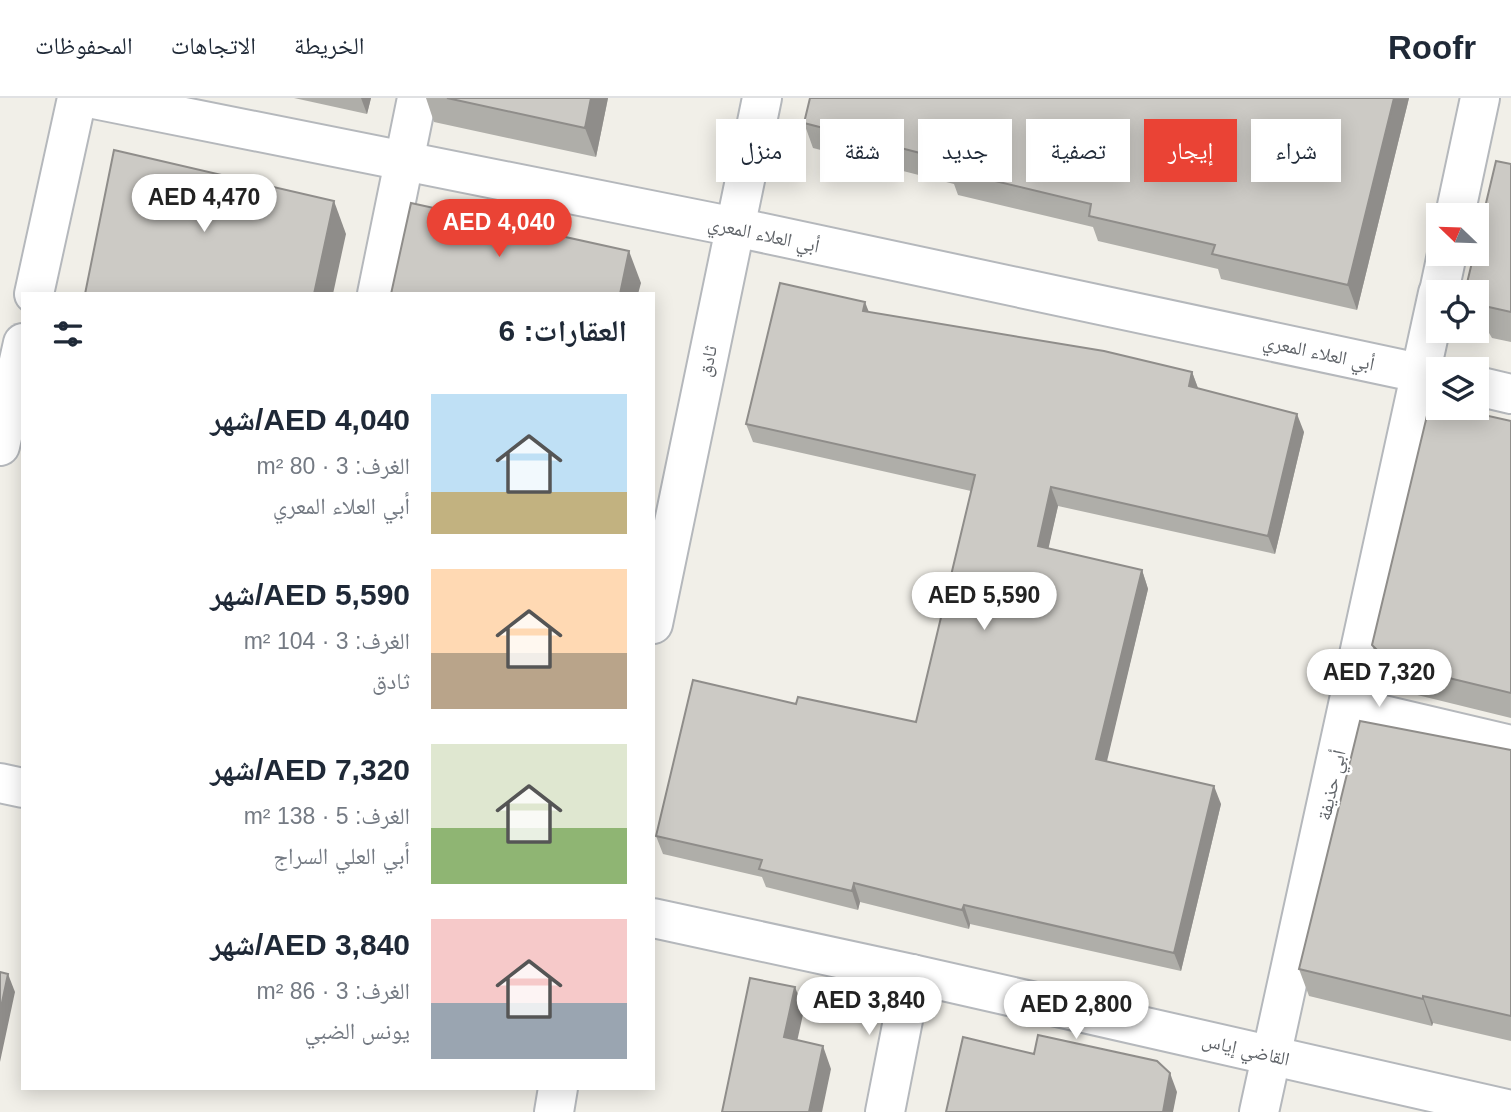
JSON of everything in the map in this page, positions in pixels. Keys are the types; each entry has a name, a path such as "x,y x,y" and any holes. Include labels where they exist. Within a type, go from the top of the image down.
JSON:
{"street":[{"path":"34,292 77,98"},
{"name":"أبي العلاء المعري","path":"89,98 735,227 1426,374"},
{"path":"377,292 417,98"},
{"name":"ثادق","path":"655,614 762,98"},
{"path":"1458,203 1480,98"},
{"path":"0,442 21,352"},
{"path":"1489,389 1511,394"},
{"name":"أبي حذيفة","path":"1259,1112 1349,707 1426,391"},
{"path":"1349,707 1511,745"},
{"path":"0,783 21,788"},
{"name":"القاضي إياس","path":"655,918 1511,1110"},
{"path":"885,1112 912,974"},
{"path":"554,1112 558,1090"}],"building":[{"path":"447,98 591,98 585,128"},
{"path":"810,98 1394,98 1348,285 1212,254 1215,245 1089,216 1091,204 999,182 1012,182 1012,119 918,119 918,152 904,149 904,119 820,119 820,127 806,124"},
{"path":"114,150 334,201 314,292 85,292"},
{"path":"1496,161 1511,164 1511,312 1489,307 1489,280 1468,280 1471,266 1489,266 1489,203 1486,203"},
{"path":"411,203 629,251 620,292 391,292"},
{"path":"780,283 865,302 863,311 1104,351 1192,372 1189,386 1297,414 1268,536 1051,487 1038,546 1142,570 1096,759 1214,786 1174,953 964,905 962,910 854,883 852,891 759,869 762,860 656,836 693,680 796,704 798,697 916,722 975,475 746,424"},
{"path":"1489,416 1511,421 1511,693 1391,664 1372,645 1426,420 1489,420"},
{"path":"1360,721 1511,750 1511,1016 1423,996 1423,999 1299,969"},
{"path":"0,972 8,974 0,1012"},
{"path":"750,978 795,987 784,1037 823,1046 809,1112 722,1112"},
{"path":"1038,1035 1157,1061 1170,1073 1163,1112 946,1112 963,1037 1034,1054"}]}
